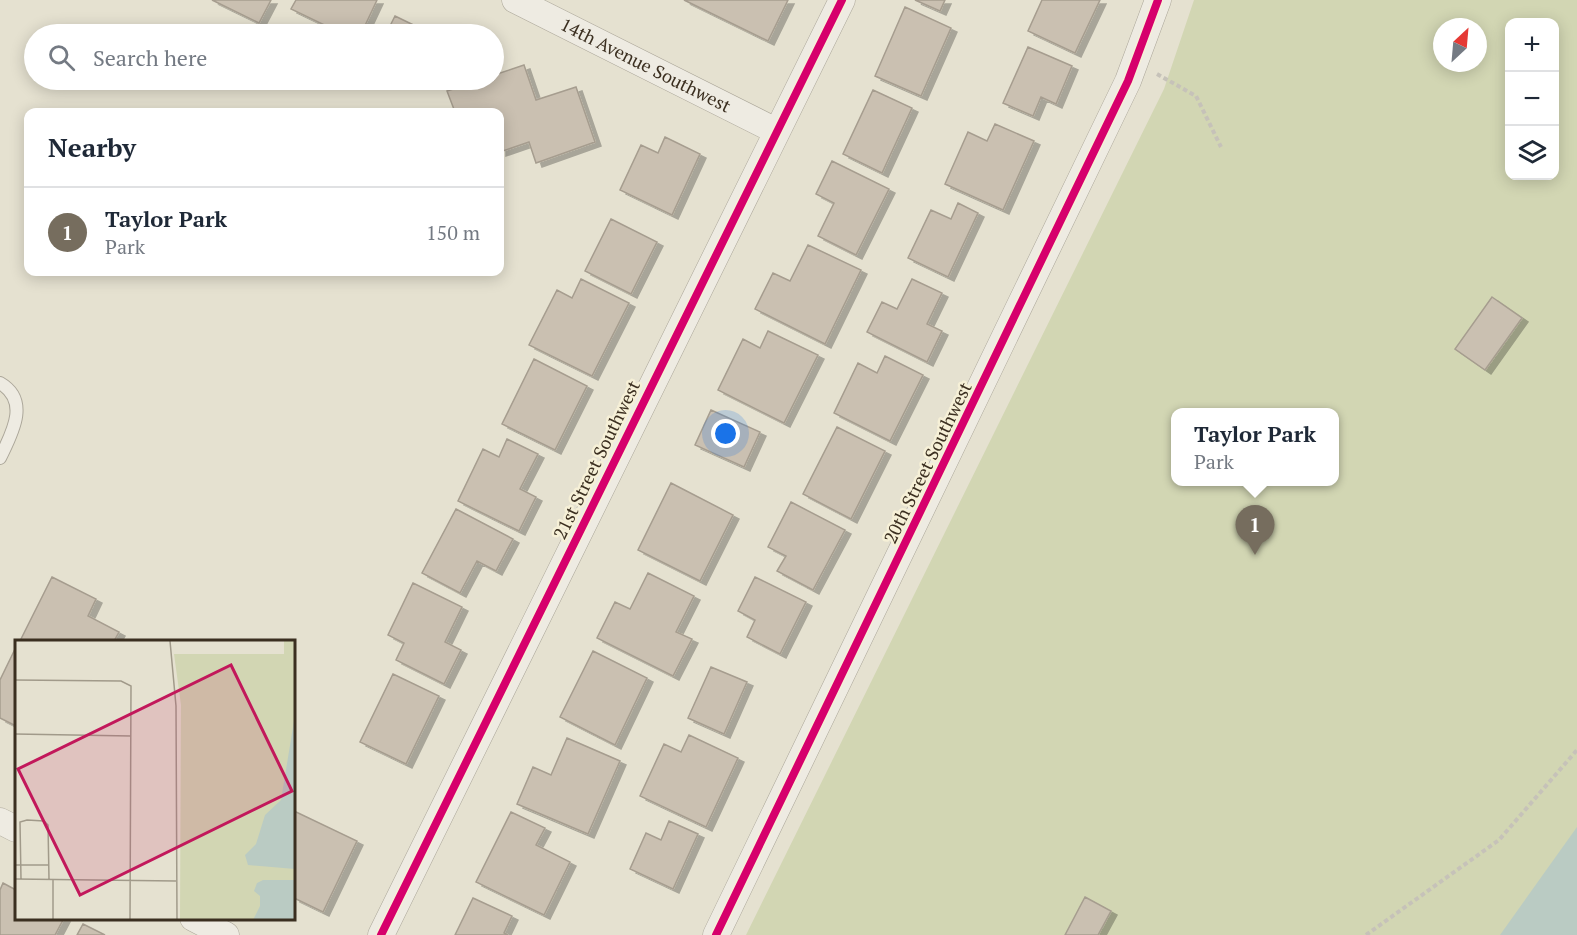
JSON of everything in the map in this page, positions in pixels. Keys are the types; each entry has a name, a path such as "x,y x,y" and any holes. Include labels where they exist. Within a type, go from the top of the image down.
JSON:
{"street":[{"name":"14th Avenue Southwest","path":"515,0 776,131"},
{"name":"21st Street Southwest","path":"381,935 842,0"},
{"name":"20th Street Southwest","path":"716,935 1123,92 1158,0"},
{"path":"0,821 15,828"},
{"path":"197,920 226,935"}],"lane":[{"path":"0,383 16,403 17,422 0,458"}],"path":[{"path":"1136,62 1196,96 1221,147"},
{"path":"1366,935 1499,840 1577,750"}],"green space":[{"path":"1194,0 1577,0 1577,935 746,935 1164,89"}],"shaded area":[{"path":"1577,827 1577,935 1500,935"}],"building":[{"path":"212,0 271,0 259,23"},
{"path":"296,0 377,0 366,24 322,24 291,9"},
{"path":"684,0 788,0 768,41"},
{"path":"915,0 945,0 940,11"},
{"path":"1042,0 1100,0 1075,53 1028,31"},
{"path":"905,7 951,28 921,96 875,76"},
{"path":"395,16 411,24 391,24"},
{"path":"1028,47 1072,66 1056,104 1041,97 1033,116 1003,103"},
{"path":"524,65 536,100 576,87 595,142 536,163 529,142 504,151 504,108 453,108 447,91 504,90 504,72"},
{"path":"873,90 912,108 882,173 843,154"},
{"path":"995,124 1034,141 1003,210 945,184 968,132 987,141"},
{"path":"665,137 700,154 672,215 620,190 641,145 658,153"},
{"path":"832,161 889,189 856,255 818,236 834,203 816,194"},
{"path":"958,203 978,213 948,277 908,258 931,210 951,219"},
{"path":"611,219 657,242 631,294 585,271"},
{"path":"808,245 861,270 825,344 755,309 773,273 790,281"},
{"path":"581,279 629,303 592,376 529,345 557,290 572,298"},
{"path":"912,279 942,293 927,324 942,331 927,362 867,332 882,302 897,309"},
{"path":"1492,297 1522,318 1485,370 1455,349"},
{"path":"768,331 818,355 784,423 718,390 743,339 760,348"},
{"path":"885,356 923,375 890,441 834,413 858,363 877,373"},
{"path":"534,359 587,386 555,450 502,424"},
{"path":"711,410 760,432 744,467 695,445"},
{"path":"837,427 885,451 851,519 803,494"},
{"path":"507,439 538,454 520,489 536,497 519,531 458,501 483,449 499,457"},
{"path":"671,483 733,515 700,581 638,550"},
{"path":"791,502 845,530 813,590 777,571 786,556 768,547"},
{"path":"456,509 513,539 496,571 477,561 460,593 422,573"},
{"path":"648,573 694,596 676,632 692,639 673,676 597,638 615,602 630,609"},
{"path":"52,577 96,599 88,616 119,632 115,640 20,640"},
{"path":"755,577 806,602 780,654 747,637 755,620 738,611"},
{"path":"413,583 462,607 445,642 461,650 444,684 396,660 404,643 388,635"},
{"path":"15,649 15,726 0,718 0,680"},
{"path":"593,651 647,678 615,745 560,717"},
{"path":"711,667 747,682 724,734 688,718"},
{"path":"393,674 439,696 406,764 360,742"},
{"path":"689,735 738,758 706,827 640,796 664,744 681,752"},
{"path":"567,738 620,761 588,834 517,804 533,767 551,775"},
{"path":"296,812 357,841 323,912 296,899"},
{"path":"511,812 545,828 536,845 570,862 544,915 476,882"},
{"path":"669,821 698,834 673,889 630,869 646,833 661,840"},
{"path":"3,883 15,889 15,920 63,920 55,935 0,935 0,890"},
{"path":"1085,897 1111,911 1098,935 1065,935"},
{"path":"473,898 512,916 504,933 508,935 455,935"},
{"path":"83,924 105,935 77,935"}],"cycle path":[{"path":"381,935 842,0"},
{"path":"716,935 1128,81 1158,0"}],"place":[{"name":"Taylor Park","path":"1255,555"}]}
